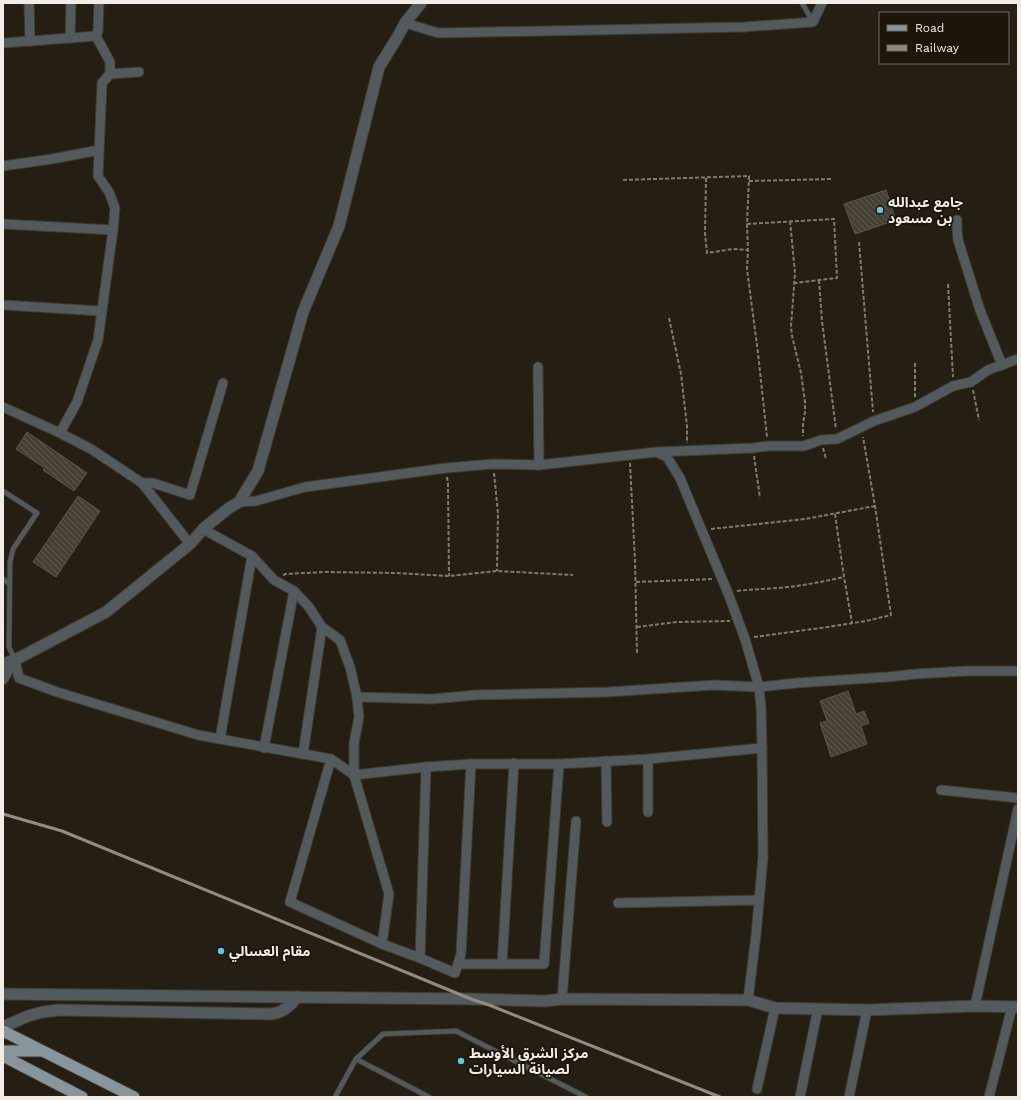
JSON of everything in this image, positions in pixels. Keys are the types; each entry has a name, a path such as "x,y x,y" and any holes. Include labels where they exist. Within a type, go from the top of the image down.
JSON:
{"main road":[{"path":"3,1031 134,1097"},
{"path":"3,1051 43,1051"},
{"path":"3,1056 82,1097"}],"street":[{"path":"29,3 30,41"},
{"path":"70,38 71,3"},
{"path":"60,433 78,402 98,340 115,208 109,192 98,176 102,83 110,74 110,62 96,36 98,31 99,3"},
{"path":"3,664 15,660 106,612 190,544 204,528 239,502 258,471 304,312 339,226 379,67 405,23 421,3"},
{"path":"405,23 438,33 744,27 812,22 822,3"},
{"path":"3,43 96,36"},
{"path":"110,74 139,72"},
{"path":"3,166 99,150"},
{"path":"957,220 958,240 980,310 1002,365"},
{"path":"3,224 113,230"},
{"path":"3,305 101,311"},
{"path":"239,502 256,501 305,488 446,468 493,464 539,465 657,452 768,446 804,446 821,440 837,439 874,421 915,407 954,386 971,382 988,370 1018,359"},
{"path":"538,367 539,465"},
{"path":"142,483 153,482 190,495 223,383"},
{"path":"3,408 60,433 91,449 142,483 190,544"},
{"path":"657,452 667,457 680,478 722,576 745,639 759,687 762,748 763,857 748,1000"},
{"path":"204,528 210,533 252,556 274,580 294,591 309,607 322,627 340,640 350,667 357,697 359,717 354,743 354,775 389,894 382,944"},
{"path":"220,739 252,556"},
{"path":"264,748 294,591"},
{"path":"303,754 322,627"},
{"path":"3,680 15,660"},
{"path":"15,660 19,678 57,692 198,735 331,759 354,775 426,767 471,764 559,764 648,759 762,748"},
{"path":"357,697 432,699 476,695 608,692 714,685 759,687 916,674 973,671 1018,671"},
{"path":"331,759 290,902 382,944 455,973 461,954 471,764"},
{"path":"648,759 648,812"},
{"path":"606,761 607,822"},
{"path":"502,964 514,763"},
{"path":"458,964 544,964 559,764"},
{"path":"420,958 426,767"},
{"path":"941,790 1018,798"},
{"path":"975,1006 1018,809"},
{"path":"562,999 576,821"},
{"path":"618,903 759,900"},
{"path":"3,994 471,998 546,1001 562,999 748,1000 775,1008 867,1010 975,1006 1015,1007 988,1097"},
{"path":"3,1027 28,1016 59,1010 272,1014 279,1013 287,1008 297,997"},
{"path":"757,1089 775,1008"},
{"path":"800,1097 818,1008"},
{"path":"849,1097 867,1010"}],"lane":[{"path":"802,3 812,22"},
{"path":"3,491 37,513 13,549 10,562 9,648 15,660"},
{"path":"3,579 10,584"},
{"path":"335,1097 356,1059 383,1034 456,1031 586,1097"},
{"path":"356,1059 429,1097"}],"path":[{"path":"623,180 748,176 747,269 768,446"},
{"path":"706,178 705,233 707,253 734,249 748,250"},
{"path":"748,181 832,179"},
{"path":"747,224 834,219 837,278 795,283"},
{"path":"790,221 795,273 791,326 806,402 803,424 804,446"},
{"path":"859,242 874,421"},
{"path":"819,280 822,321 837,439"},
{"path":"948,284 954,386"},
{"path":"669,318 681,374 687,426 688,451"},
{"path":"915,362 915,407"},
{"path":"971,382 979,420"},
{"path":"745,639 768,634 852,623 891,615 875,506 861,427"},
{"path":"753,448 760,498"},
{"path":"629,456 636,582 637,653"},
{"path":"493,464 498,513 497,571"},
{"path":"446,468 448,484 449,576"},
{"path":"702,532 706,530 806,519 875,506"},
{"path":"835,514 852,623"},
{"path":"274,580 286,574 325,572 396,573 449,576 497,571 573,575"},
{"path":"636,582 715,578 722,576"},
{"path":"728,593 751,589 811,584 844,577"},
{"path":"637,627 677,622 738,620"}],"building":[{"path":"886,190 896,220 855,234 844,204"},
{"path":"27,432 87,473 74,491 43,470 45,468 16,449"},
{"path":"78,496 100,511 56,577 33,562"},
{"path":"848,691 856,714 864,711 869,723 861,726 867,744 831,757 820,723 827,721 820,701"}],"railway":[{"path":"3,814 62,831 471,999 720,1097"}],"place":[{"name":"جامع عبدالله بن مسعود","path":"880,210"},
{"name":"مقام العسالي","path":"221,951"},
{"name":"مركز الشرق الأوسط لصيانة السيارات","path":"461,1061"}]}
